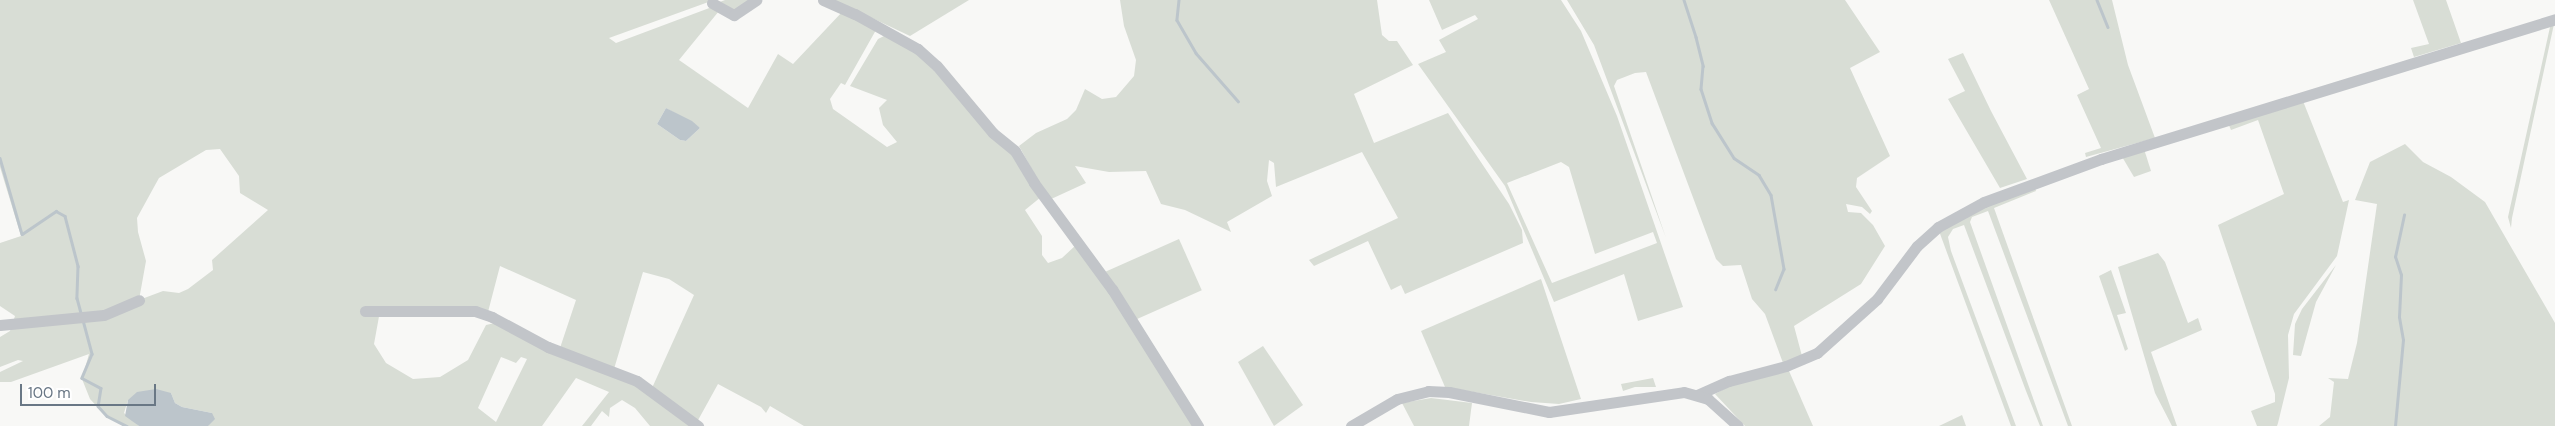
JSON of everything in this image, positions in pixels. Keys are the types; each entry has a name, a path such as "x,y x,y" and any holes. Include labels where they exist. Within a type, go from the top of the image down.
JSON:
{"street":[{"path":"712,3 734,15 756,0"},
{"path":"824,0 918,50 937,66 980,119 1015,151 1038,189 1112,289 1198,426"},
{"path":"1697,395 1729,381 1786,366 1817,353 1876,300 1917,246 1938,227 1984,202 2101,159 2555,19"},
{"path":"0,325 109,313 139,300"},
{"path":"366,311 475,311 492,317 548,347 637,381 698,426"},
{"path":"1350,426 1397,399 1428,391 1448,392 1550,412 1684,392 1697,395 1720,407 1738,426"}],"shaded area":[{"path":"0,0 714,0 609,38 616,43 712,7 719,11 679,60 748,108 778,54 793,64 843,11 876,30 845,85 841,83 830,99 833,109 887,147 897,142 883,125 879,108 887,100 850,86 878,39 884,36 898,40 925,61 1015,154 1041,197 1025,210 1042,236 1042,255 1048,263 1062,258 1076,245 1107,286 1195,426 804,426 770,406 766,413 761,407 718,384 697,422 652,388 694,295 669,279 643,272 614,369 560,348 576,300 500,266 488,312 380,311 374,344 386,363 413,379 440,377 468,360 486,325 495,323 637,384 695,426 650,426 635,408 622,400 610,408 609,417 602,411 591,426 582,426 609,392 576,378 542,426 208,426 212,413 182,407 175,403 171,393 128,400 124,413 139,426 123,426 103,413 90,399 82,379 89,354 11,382 0,382 0,372 23,361 18,360 0,367 0,337 10,331 15,316 0,306 0,243 21,236 0,167","holes":["666,108 678,115 700,128 686,141 680,140 657,124","220,149 239,176 240,193 268,210 212,260 213,270 188,289 179,293 163,291 139,300 146,261 138,232 137,218 159,178 206,150","501,357 516,363 521,357 527,359 496,422 478,408"]},
{"path":"725,0 751,0 733,12 717,3"},
{"path":"834,0 969,0 910,36"},
{"path":"1120,0 1377,0 1382,35 1389,41 1397,41 1413,65 1354,94 1374,143 1448,113 1509,204 1522,230 1523,243 1405,294 1401,285 1391,290 1368,241 1314,266 1309,260 1398,218 1362,152 1276,187 1274,163 1269,160 1267,181 1272,196 1227,222 1231,232 1185,210 1161,204 1146,171 1109,172 1075,166 1086,183 1049,200 1019,146 1036,133 1067,119 1076,110 1085,89 1102,99 1116,97 1134,76 1136,60 1124,26"},
{"path":"1429,0 1561,0 1581,31 1617,116 1683,307 1638,321 1624,274 1554,302 1505,186 1418,64 1446,52 1439,40 1478,19 1475,15 1442,30","holes":["1561,162 1569,167 1595,254 1653,232 1657,243 1552,283 1507,183"]},
{"path":"1567,0 1845,0 1880,52 1850,68 1890,156 1857,178 1856,187 1872,211 1870,214 1862,207 1846,204 1848,212 1861,213 1873,225 1885,246 1861,284 1794,326 1802,356 1783,363 1765,314 1752,299 1741,265 1723,266 1716,259 1646,72 1635,73 1617,80 1614,86 1666,238 1594,45"},
{"path":"2049,0 2112,0 2128,65 2155,138 2086,157 2085,153 2101,148 2077,95 2089,89"},
{"path":"2413,0 2446,0 2461,43 2414,57 2411,48 2429,44"},
{"path":"2554,24 2511,228 2508,217 2550,27"},
{"path":"1963,53 2027,179 2000,188 1948,99 1965,91 1948,59"},
{"path":"2303,101 2343,202 2349,200 2337,256 2294,314 2288,335 2289,378 2277,426 2257,426 2251,411 2275,402 2275,394 2218,225 2284,194 2258,120 2231,130 2228,123"},
{"path":"666,108 692,121 700,128 686,141 680,140 657,124"},
{"path":"2405,144 2423,162 2451,177 2485,202 2555,323 2555,426 2319,426 2330,417 2334,382 2328,378 2348,379 2357,343 2377,204 2355,200 2370,162"},
{"path":"2144,149 2151,171 2134,177 2121,155"},
{"path":"2034,185 2036,191 1994,208 2072,426 2068,426 1988,211 1972,217 1970,222 2043,426 2040,426 2026,391 1964,225 1953,229 1948,237 1951,251 2016,426 2011,426 1939,231 1952,222"},
{"path":"1179,239 1202,290 1129,323 1106,272"},
{"path":"2158,253 2165,262 2188,323 2198,318 2202,330 2151,352 2177,426 2172,426 2155,393 2118,267"},
{"path":"2336,265 2316,302 2301,356 2293,355 2295,324 2302,309"},
{"path":"2111,270 2126,313 2117,315 2128,349 2125,351 2099,276"},
{"path":"1541,279 1581,399 1559,404 1531,402 1445,387 1421,331"},
{"path":"1263,346 1303,405 1274,426 1238,362"},
{"path":"1789,371 1813,426 1745,426 1715,394 1737,382"},
{"path":"1653,378 1656,387 1635,387 1623,391 1621,384"},
{"path":"156,389 171,393 175,403 182,407 212,413 215,419 208,426 139,426 125,416 128,400 137,392"},
{"path":"1431,398 1472,403 1469,426 1414,426 1402,403"},
{"path":"1962,415 1966,426 1939,426"}],"waterway":[{"path":"1179,0 1177,20 1196,53 1238,101"},
{"path":"1684,0 1703,66 1701,89 1712,123 1734,158 1759,175 1771,195 1784,269 1776,289"},
{"path":"2097,0 2108,27"},
{"path":"0,158 22,234 56,211 65,216 78,266 77,298 81,313"},
{"path":"2395,426 2403,340 2399,317 2401,275 2395,257 2404,215"},
{"path":"83,320 92,354 82,378 101,388 98,406 107,416 127,426"}]}
